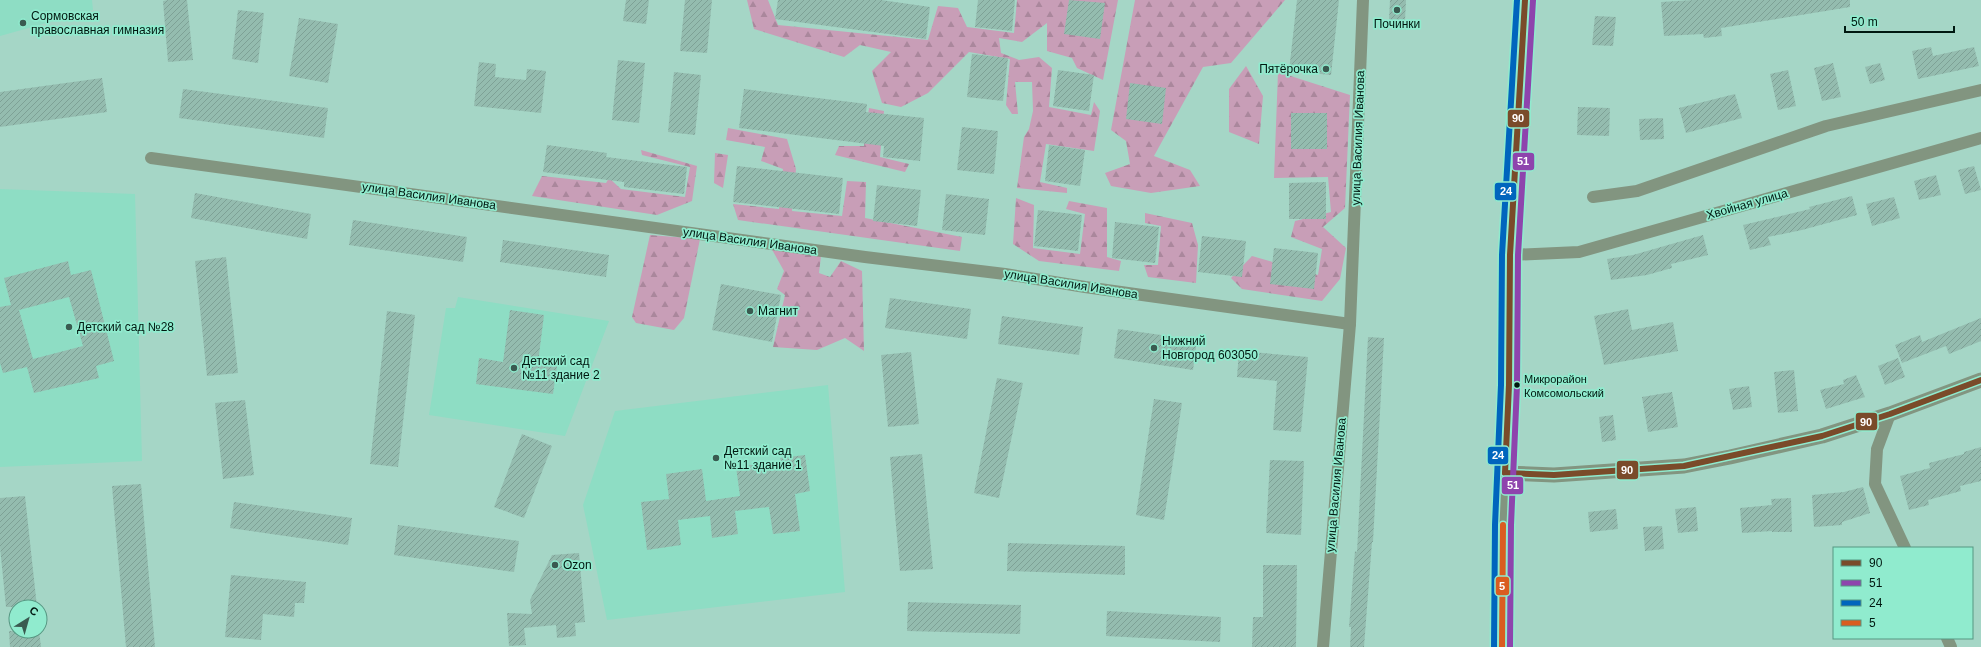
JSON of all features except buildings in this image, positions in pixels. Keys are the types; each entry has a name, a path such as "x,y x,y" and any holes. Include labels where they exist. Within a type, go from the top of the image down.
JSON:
{"street":[{"name":"улица Василия Иванова","path":"1323,647 1350,324 1363,0"},
{"path":"1502,647 1505,473 1509,385 1510,255 1525,0"},
{"path":"1593,197 1637,191 1826,126 1981,90"},
{"name":"Хвойная улица","path":"1510,255 1579,252 1981,138"},
{"name":"улица Василия Иванова","path":"151,158 866,257 1005,274 1086,287 1350,324"},
{"path":"1505,473 1554,475 1684,466 1822,436 1890,414 1981,380"},
{"path":"1890,414 1877,449 1875,484 1905,547"}],"shaded area":[{"name":"Сормовская православная гимназия","path":"0,0 92,0 93,10 0,36"},
{"name":"Детский сад №28","path":"0,189 135,194 142,461 0,467"},
{"name":"Детский сад №11 здание 2","path":"458,297 609,321 565,436 429,415 446,308 455,308"},
{"name":"Детский сад №11 здание 1","path":"828,385 845,592 607,620 583,505 615,411"}],"green space":[{"path":"747,0 768,0 778,25 928,40 938,6 958,8 967,27 1014,33 1017,0 1118,0 1103,80 1077,68 1072,58 1047,51 1047,23 1022,42 999,38 1001,53 1019,60 1039,57 1052,68 1049,107 1091,115 1094,102 1100,111 1094,151 1046,144 1040,182 1067,188 1067,193 1017,188 1024,137 1029,129 1033,111 1032,82 1015,82 1018,114 1012,114 1006,105 1010,59 969,52 928,93 901,107 882,103 872,71 891,52 860,45 844,57 754,29"},
{"path":"1135,0 1285,0 1231,63 1203,67 1154,156 1190,170 1200,186 1151,193 1111,186 1105,173 1130,164 1126,141 1111,130"},
{"path":"1246,66 1263,96 1259,144 1229,132 1229,89"},
{"path":"1278,72 1350,95 1345,208 1323,227 1346,248 1340,279 1322,301 1242,289 1231,278 1252,256 1318,275 1322,249 1291,237 1295,221 1331,212 1328,177 1274,178"},
{"path":"869,108 884,111 880,157 909,164 905,172 835,155 839,146 864,146"},
{"path":"728,128 787,139 796,169 792,211 842,216 847,181 866,182 865,218 962,237 960,251 738,220 733,204 779,209 783,169 761,161 765,147 726,140"},
{"path":"641,150 697,166 692,201 657,215 532,196 542,176 606,183 609,178 621,189 685,197 690,167 642,155"},
{"path":"715,153 728,155 723,188 714,183"},
{"path":"1016,198 1034,205 1033,248 1080,254 1085,214 1066,209 1069,201 1107,208 1107,257 1121,261 1119,271 1039,261 1013,244"},
{"path":"1145,213 1192,223 1198,245 1196,283 1148,277 1144,265 1158,265 1161,226 1145,223"},
{"path":"650,235 700,239 684,318 674,330 636,323 632,317"},
{"path":"770,246 821,256 819,273 830,277 841,261 862,271 864,351 845,338 817,350 773,347 785,295 777,289 784,271"}],"transit line":[{"name":"24","path":"1494,647 1495,525 1501,385 1502,255 1517,0"},
{"name":"90","path":"1505,473 1509,385 1510,255 1525,0"},
{"name":"51","path":"1510,647 1511,525 1517,385 1518,255 1533,0"},
{"name":"90","path":"1505,473 1554,475 1684,466 1822,436 1890,414 1981,380"},
{"name":"5","path":"1502,647 1503,525"}],"place":[{"name":"Починки","path":"1397,10"},
{"name":"Сормовская православная гимназия","path":"23,23"},
{"name":"Пятёрочка","path":"1326,69"},
{"name":"Магнит","path":"750,311"},
{"name":"Детский сад №28","path":"69,327"},
{"name":"Нижний Новгород 603050","path":"1154,348"},
{"name":"Детский сад №11 здание 2","path":"514,368"},
{"name":"Микрорайон Комсомольский","path":"1517,385"},
{"name":"Детский сад №11 здание 1","path":"716,458"},
{"name":"Ozon","path":"555,565"}]}
